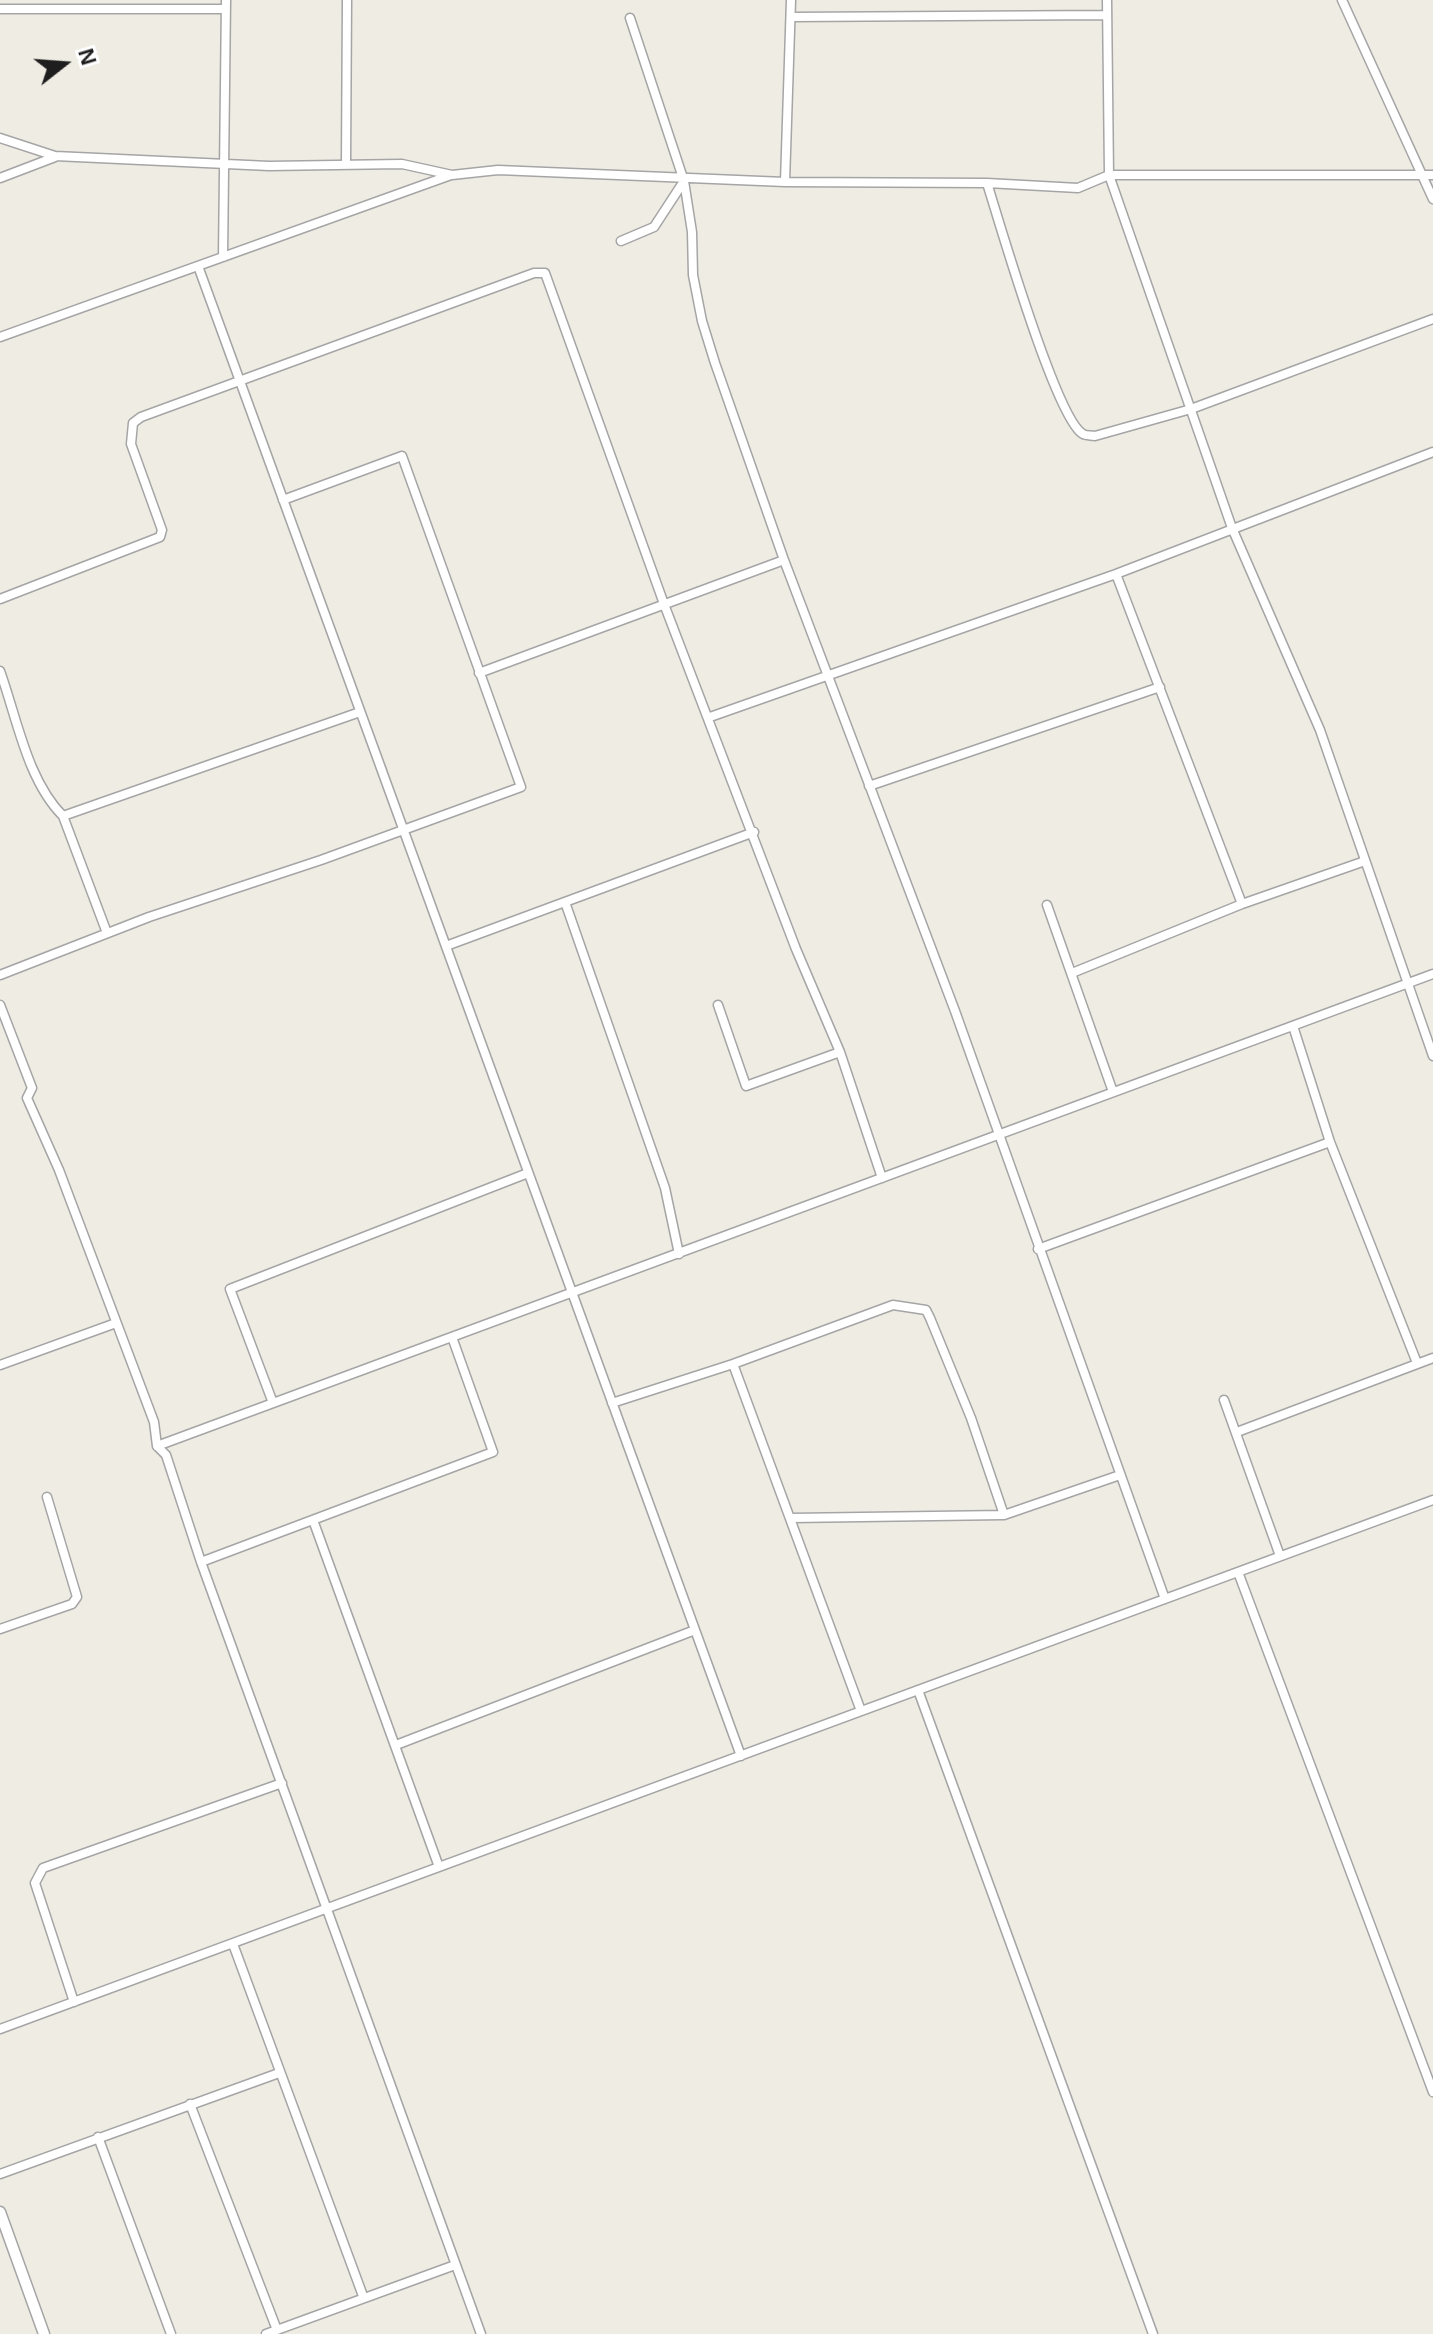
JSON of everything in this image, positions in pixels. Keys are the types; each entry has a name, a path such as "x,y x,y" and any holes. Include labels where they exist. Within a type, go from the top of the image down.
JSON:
{"street":[{"path":"346,162 347,0"},
{"path":"785,182 791,0"},
{"path":"1107,0 1109,175 1232,528 1320,730 1433,1056"},
{"path":"1342,0 1428,175 1433,199"},
{"path":"0,9 226,5 223,257"},
{"path":"791,17 1106,15"},
{"path":"630,18 683,178 702,321 784,560 955,1011 1165,1599"},
{"path":"0,138 55,156 224,165 402,164 452,175"},
{"path":"0,178 55,156"},
{"path":"0,337 452,175 498,170 785,182 987,183 1078,188 1109,175 1428,175"},
{"path":"621,241 654,227 683,178"},
{"path":"987,183 1045,359 1072,422 1082,434 1095,436 1191,409 1433,319"},
{"path":"198,266 741,1756"},
{"path":"0,599 160,537 162,530 131,444 133,423 178,403 240,383 534,273 545,273 553,285 664,604 710,717 796,949 840,1052 882,1178"},
{"path":"710,717 826,673 1116,574 1433,452"},
{"path":"0,975 107,933 521,787 402,456 283,500"},
{"path":"479,673 784,560"},
{"path":"1116,574 1242,904"},
{"path":"0,671 40,783 49,801 63,816 107,933"},
{"path":"869,786 1160,687"},
{"path":"63,816 360,712"},
{"path":"446,946 754,832"},
{"path":"1072,973 1242,904 1365,861"},
{"path":"565,902 665,1188 679,1254"},
{"path":"1047,905 1113,1092"},
{"path":"157,1446 1433,974"},
{"path":"0,1005 32,1088 27,1098 59,1170 154,1422 157,1446 166,1455 325,1909 481,2334"},
{"path":"718,1005 746,1086 840,1052"},
{"path":"1293,1026 1330,1142 1417,1363"},
{"path":"1038,1249 1330,1142"},
{"path":"273,1403 230,1289 528,1173"},
{"path":"612,1403 733,1364 893,1305 926,1310 971,1418 1004,1515"},
{"path":"0,1365 116,1323"},
{"path":"201,1562 493,1452 452,1337"},
{"path":"1237,1432 1433,1358"},
{"path":"733,1364 861,1711"},
{"path":"1224,1400 1280,1556"},
{"path":"791,1518 1004,1515 1120,1475"},
{"path":"0,1629 72,1604 77,1597 47,1497"},
{"path":"0,2029 1433,1500"},
{"path":"313,1520 439,1867"},
{"path":"1238,1572 1433,2092"},
{"path":"396,1745 695,1630"},
{"path":"918,1690 1153,2334"},
{"path":"74,2002 35,1883 37,1874 43,1868 282,1783"},
{"path":"233,1944 363,2296"},
{"path":"0,2174 279,2073"},
{"path":"190,2104 277,2330"},
{"path":"98,2137 171,2334"},
{"path":"0,2212 44,2334"},
{"path":"266,2334 363,2296 455,2265"}]}
